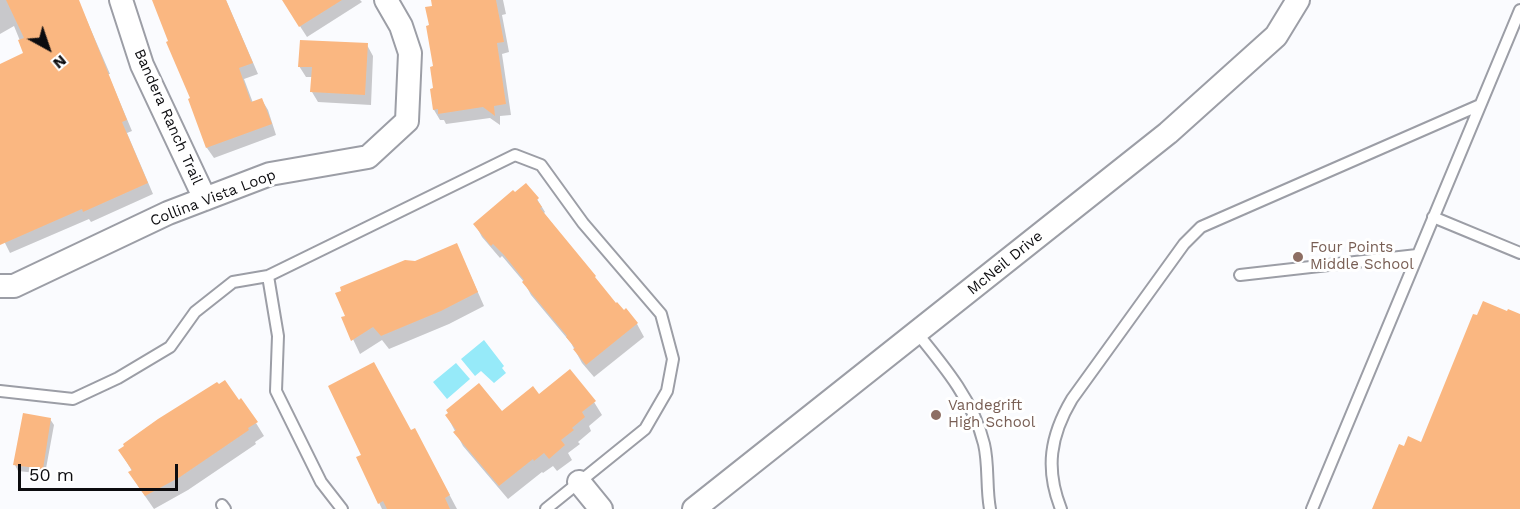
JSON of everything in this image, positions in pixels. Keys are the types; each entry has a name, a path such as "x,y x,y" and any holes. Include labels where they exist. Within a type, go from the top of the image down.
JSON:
{"street":[{"name":"Bandera Ranch Trail","path":"121,0 142,65 204,199"},
{"name":"Collina Vista Loop","path":"0,286 14,286 168,213 270,174 368,157 406,121 410,53 401,26 386,0"},
{"name":"McNeil Drive","path":"694,509 1168,133 1276,36 1298,0"},
{"path":"579,482 602,509"}],"lane":[{"path":"1312,509 1520,10"},
{"path":"1061,509 1052,476 1052,448 1059,420 1184,244 1201,227 1480,105"},
{"path":"0,391 73,399 118,378 170,347 195,312 233,282 268,276 515,155 540,165 583,223 661,314 673,360 667,391 645,429 546,509"},
{"path":"1433,217 1520,253"},
{"path":"1240,275 1418,255"},
{"path":"268,276 278,336 276,391 321,482 342,509"},
{"path":"917,333 938,359 973,411 985,445 990,509"}],"water":[{"path":"484,340 504,366 502,368 506,373 494,383 481,371 475,376 461,359"},
{"path":"456,363 470,379 447,399 433,382"}],"building":[{"path":"6,0 79,0 127,120 122,122 148,183 0,245 0,64 23,53 18,40 24,38"},
{"path":"152,0 226,0 253,63 239,68 251,102 262,98 272,124 206,148 188,99 190,98 166,42 168,41"},
{"path":"282,0 342,0 299,27"},
{"path":"431,0 496,0 504,42 497,43 506,104 494,106 495,116 483,107 438,114 438,109 433,110 430,67 433,66 425,7 432,6"},
{"path":"300,40 368,43 365,95 310,92 312,67 298,67"},
{"path":"526,183 539,198 537,200 542,207 540,208 595,277 616,303 624,310 626,308 638,323 586,365 573,349 575,348 567,336 522,282 524,280 504,255 493,244 491,246 473,224 513,190 515,192"},
{"path":"457,243 478,292 441,311 381,336 373,327 351,341 341,317 345,316 335,293 341,291 340,287 405,260 415,261"},
{"path":"1483,301 1520,314 1520,509 1372,509 1399,444 1404,446 1408,436 1421,442 1473,314 1477,315"},
{"path":"374,362 411,430 415,428 450,495 445,498 450,509 387,509 383,501 378,504 356,457 361,455 328,386"},
{"path":"570,369 596,401 582,412 585,417 561,440 565,445 549,459 544,453 534,461 533,459 499,486 453,432 456,430 445,415 448,413 446,410 479,383 502,411 533,386 539,394"},
{"path":"225,380 258,422 180,477 145,496 128,472 132,470 118,450 158,419 217,382 219,384"},
{"path":"23,413 51,418 43,469 13,465"}],"place":[{"name":"Four Points Middle School","path":"1298,257"},
{"name":"Vandegrift High School","path":"936,415"}]}
